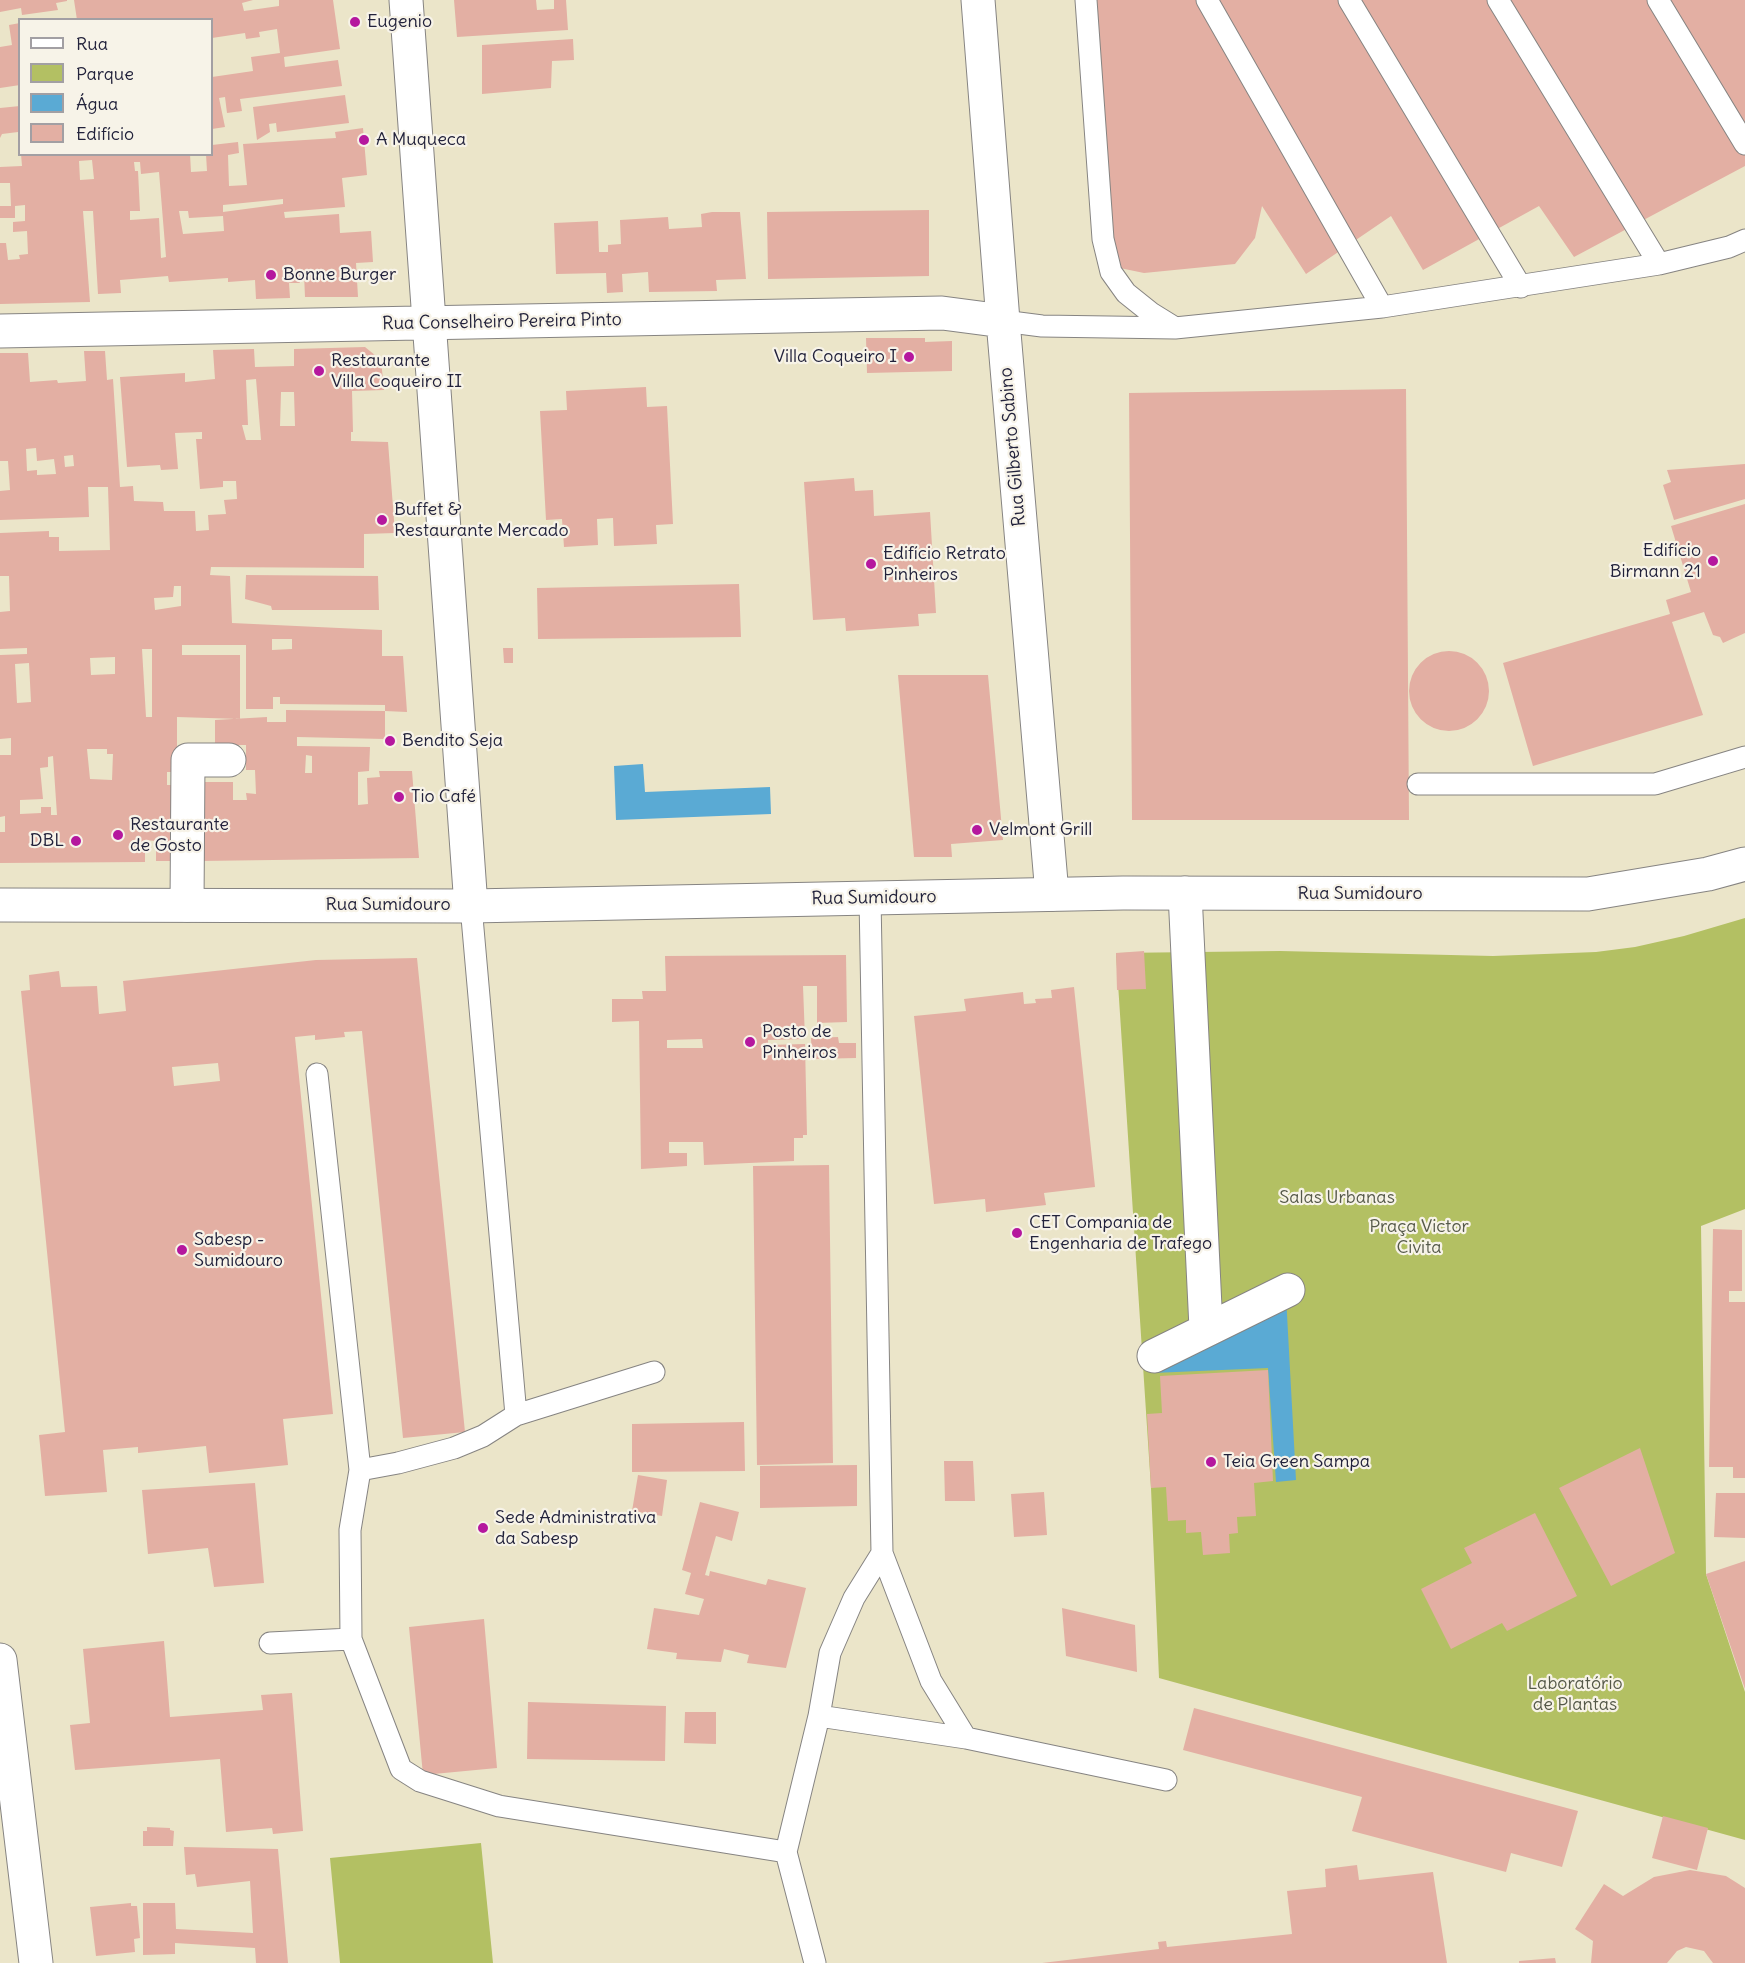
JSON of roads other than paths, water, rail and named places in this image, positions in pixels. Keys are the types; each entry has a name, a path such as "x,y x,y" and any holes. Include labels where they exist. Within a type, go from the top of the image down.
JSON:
{"street":[{"path":"406,0 427,323 471,906"},
{"name":"Rua Gilberto Sabino","path":"978,0 1052,894"},
{"name":"Rua Conselheiro Pereira Pinto","path":"0,331 942,313 1003,321"},
{"path":"187,905 188,760 229,760"},
{"name":"Rua Sumidouro","path":"0,904 471,906 1052,894 1588,894 1708,874 1745,864"},
{"path":"1185,893 1206,1328"},
{"path":"1154,1356 1206,1328 1288,1290"},
{"path":"0,1660 36,1963"}],"lane":[{"path":"1086,0 1103,239 1111,272 1126,293 1150,313 1175,328"},
{"path":"1207,0 1382,307"},
{"path":"1349,0 1521,287"},
{"path":"1498,0 1659,264"},
{"path":"1658,0 1745,144"},
{"path":"1003,321 1042,326 1175,328 1382,307 1659,264 1729,247 1745,240"},
{"path":"1418,784 1655,784 1745,757"},
{"path":"870,898 882,1553 931,1681 966,1738"},
{"path":"471,906 516,1415"},
{"path":"317,1074 360,1470 350,1530 351,1640 401,1769 420,1781 499,1806 786,1852"},
{"path":"360,1470 454,1448 483,1436 516,1415 654,1372"},
{"path":"815,1963 786,1852 819,1716 830,1653 854,1598 882,1553"},
{"path":"270,1643 351,1640"},
{"path":"819,1716 966,1738 1166,1780"}],"water":[{"path":"643,764 645,792 770,787 771,814 616,820 614,766"},
{"path":"1286,1296 1296,1480 1276,1482 1268,1368 1153,1373 1151,1361"}],"place":[{"name":"Eugenio","path":"355,22"},
{"name":"A Muqueca","path":"364,140"},
{"name":"Bonne Burger","path":"271,275"},
{"name":"Villa Coqueiro I","path":"909,357"},
{"name":"Restaurante Villa Coqueiro II","path":"319,371"},
{"name":"Buffet & Restaurante Mercado","path":"382,520"},
{"name":"Edifício Birmann 21","path":"1713,561"},
{"name":"Edifício Retrato Pinheiros","path":"871,564"},
{"name":"Bendito Seja","path":"390,741"},
{"name":"Tio Café","path":"399,797"},
{"name":"Velmont Grill","path":"977,830"},
{"name":"Restaurante de Gosto","path":"118,835"},
{"name":"DBL","path":"76,841"},
{"name":"Posto de Pinheiros","path":"750,1042"},
{"name":"CET Compania de Engenharia de Trafego","path":"1017,1233"},
{"name":"Sabesp - Sumidouro","path":"182,1250"},
{"name":"Teia Green Sampa","path":"1211,1462"},
{"name":"Sede Administrativa da Sabesp","path":"483,1528"}],"park label":[{"name":"Salas Urbanas","path":"1337,1198"},
{"name":"Praça Victor Civita","path":"1419,1237"},
{"name":"Laboratório de Plantas","path":"1575,1694"}]}
